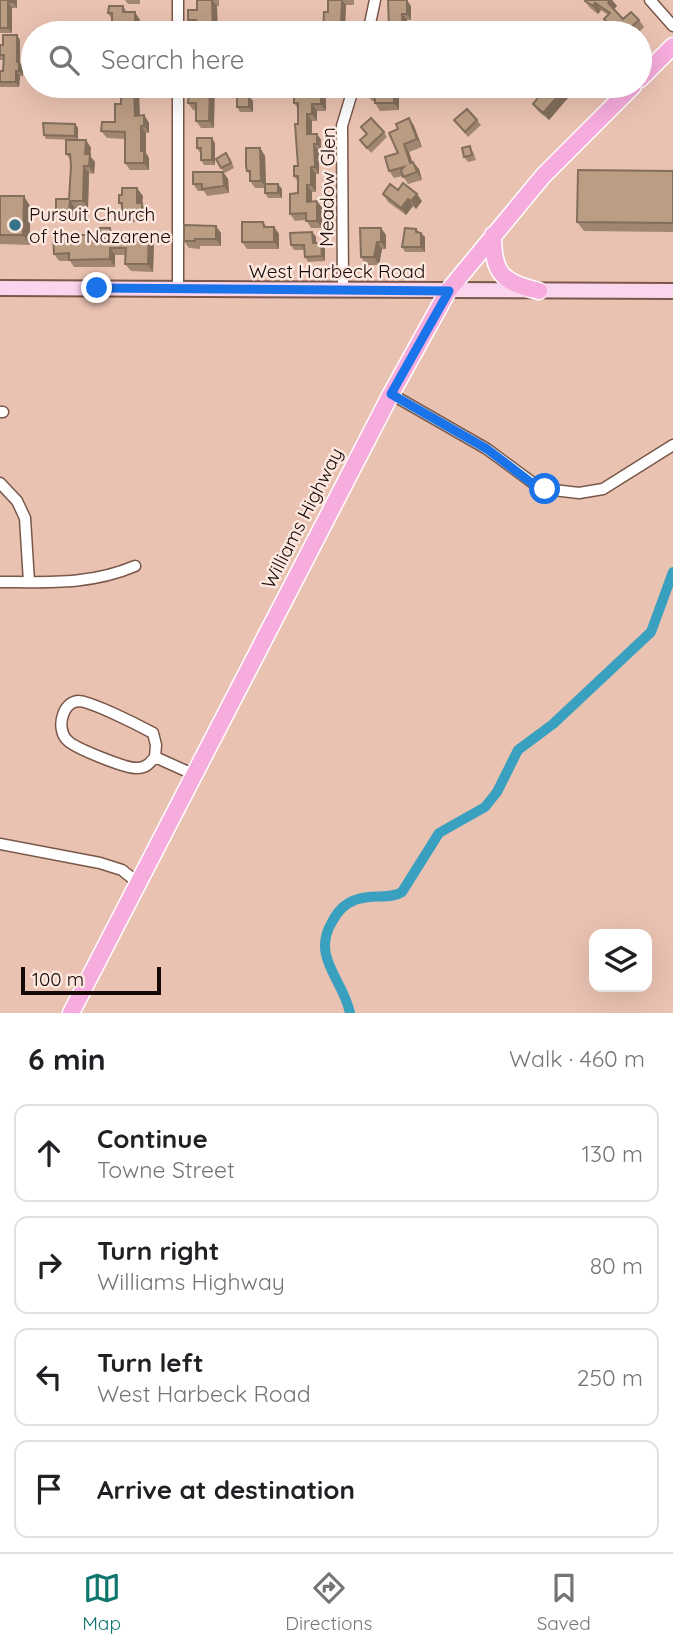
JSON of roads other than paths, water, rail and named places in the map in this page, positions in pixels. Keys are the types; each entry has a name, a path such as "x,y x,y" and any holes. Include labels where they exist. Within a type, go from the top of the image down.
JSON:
{"main road":[{"path":"652,67 673,46"},
{"name":"Williams Highway","path":"71,1013 391,394 449,291 543,176 621,98"},
{"path":"493,235 493,256 499,272 514,285 539,291"}],"street":[{"path":"178,0 178,21"},
{"path":"371,21 375,0"},
{"path":"650,0 673,26"},
{"path":"178,98 178,289"},
{"name":"Meadow Glen","path":"343,290 342,127 350,98"},
{"name":"West Harbeck Road","path":"0,288 673,291"},
{"path":"391,394 487,449 533,484 545,489 579,493 603,489 673,445"},
{"path":"0,483 17,501 25,518 29,582"},
{"path":"0,582 79,582 113,575 135,566"},
{"path":"76,701 90,703 141,727 153,733 155,757 145,767 134,769 86,751 68,742 62,733 63,713 69,704 76,701"},
{"path":"155,757 195,775"},
{"path":"0,844 122,870 138,883"}],"waterway":[{"path":"350,1013 330,968 325,946 326,935 336,915 344,906 355,900 392,896 402,892 439,833 485,807 497,792 518,750 553,724 651,632 673,572"}],"place":[{"name":"Pursuit Church of the Nazarene","path":"15,225"}]}
